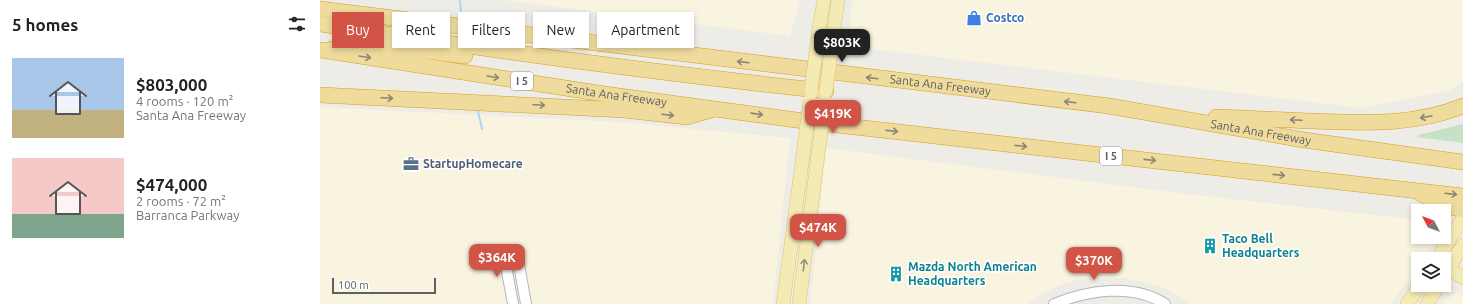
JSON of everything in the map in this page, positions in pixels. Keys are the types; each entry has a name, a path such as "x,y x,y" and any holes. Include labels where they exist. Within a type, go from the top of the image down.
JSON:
{"highway":[{"name":"Santa Ana Freeway","path":"320,9 1109,106 1301,139 1463,162"},
{"path":"320,24 690,79 818,96"},
{"path":"323,50 350,42 690,79"},
{"name":"Santa Ana Freeway","path":"323,50 604,94 718,108 819,123 1463,196"},
{"path":"320,94 624,110 687,117 718,108"},
{"path":"1109,106 1212,116 1367,124 1408,121 1429,117 1463,106"},
{"path":"1301,139 1463,154"},
{"path":"1411,189 1462,217"}],"main road":[{"path":"799,304 817,163 819,28 824,0"},
{"path":"783,304 802,163 834,30 838,0"},
{"path":"1441,252 1462,217"},
{"path":"1451,262 1463,245"},
{"path":"1451,273 1463,278"},
{"path":"1407,304 1415,292"},
{"path":"1427,304 1435,292"}],"street":[{"path":"513,304 506,266 510,253 518,259 526,304"},
{"path":"1054,304 1081,294 1103,291 1140,294 1165,304"}],"shaded area":[{"path":"502,0 800,0 790,36 694,24 694,12 598,12"},
{"path":"853,0 1463,0 1463,82 1448,91 1361,108 847,46"},
{"path":"320,107 617,122 790,138 773,304 320,304"},
{"path":"826,148 1187,194 1411,219 1411,244 1434,244 1428,252 1411,252 1411,276 1391,304 1191,304 1163,287 1125,278 1081,279 1047,291 1027,304 810,304"},
{"path":"1457,292 1463,295 1463,304 1442,304 1447,297"}],"green space":[{"path":"1463,124 1463,143 1417,137 1419,135"}],"waterway":[{"path":"460,0 461,12"},
{"path":"478,111 482,129"}],"place":[{"name":"Costco","path":"974,18"},
{"name":"StartupHomecare","path":"411,164"},
{"name":"Taco Bell Headquarters","path":"1210,246"},
{"name":"Mazda North American Headquarters","path":"896,274"}]}
